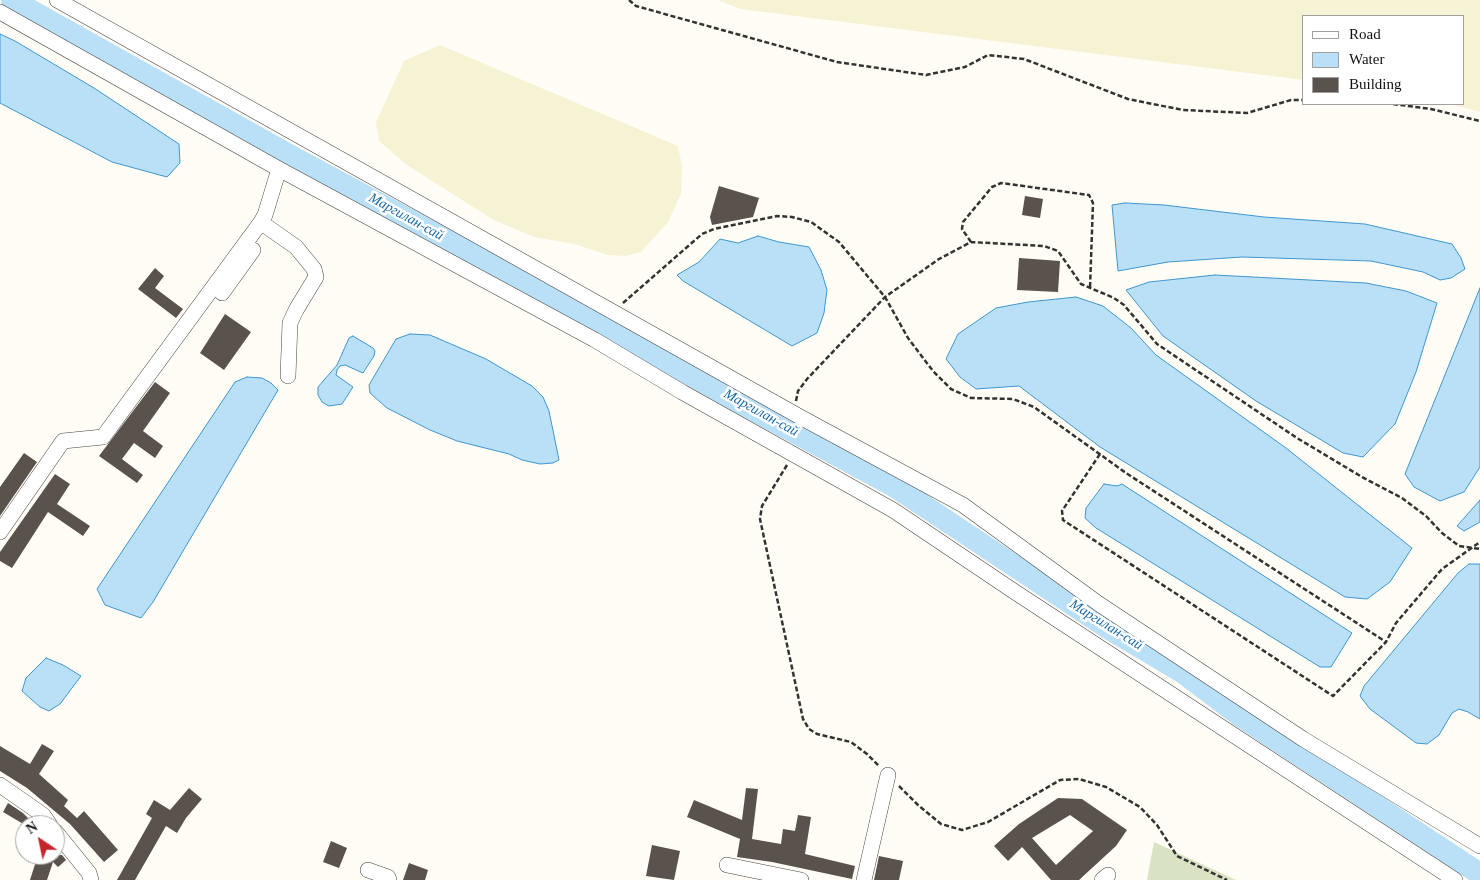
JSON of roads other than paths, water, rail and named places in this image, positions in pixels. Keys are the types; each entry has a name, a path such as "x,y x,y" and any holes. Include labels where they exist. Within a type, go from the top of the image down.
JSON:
{"street":[{"path":"57,0 613,313 963,505 1099,604 1303,739 1480,846"},
{"path":"0,12 279,169 595,340 793,455 893,510 1455,880"},
{"path":"222,293 267,232 264,224 265,215 279,169"},
{"path":"264,224 296,247 314,269 316,277 290,323 288,376"},
{"path":"0,532 63,441 104,437 264,224"},
{"path":"864,880 888,775"},
{"path":"0,785 42,815"},
{"path":"65,843 89,873 91,880"},
{"path":"727,865 801,880"},
{"path":"368,870 388,877 389,880"}],"water":[{"path":"0,34 94,88 179,144 180,163 167,177 112,162 0,103"},
{"path":"1125,203 1164,205 1264,217 1365,224 1452,244 1461,258 1465,269 1451,278 1440,280 1423,272 1371,261 1242,257 1168,262 1118,271 1112,205"},
{"path":"758,236 809,247 821,270 827,290 824,313 817,333 792,346 683,281 677,275 699,262 720,239 738,243"},
{"path":"1215,275 1366,283 1406,291 1437,303 1416,372 1395,424 1363,457 1343,453 1256,401 1163,336 1126,290 1149,282"},
{"path":"1480,288 1480,467 1464,492 1440,501 1414,487 1405,474"},
{"path":"1076,297 1103,306 1131,328 1156,355 1286,448 1412,548 1390,582 1367,599 1345,597 1100,447 1019,386 976,389 960,377 946,359 958,334 996,308 1028,302"},
{"path":"410,334 430,335 486,359 532,386 543,397 549,411 559,460 553,463 540,464 457,441 430,430 387,408 370,393 369,385 396,339"},
{"path":"353,336 373,348 375,351 374,356 363,373 345,365 340,366 336,375 353,387 342,404 329,406 322,402 318,395 318,387 337,365 349,338"},
{"path":"247,377 262,378 278,390 153,602 141,618 105,605 97,589 235,382"},
{"path":"1104,484 1117,486 1122,484 1352,633 1331,667 1320,667 1096,528 1085,518 1086,508"},
{"path":"1480,500 1480,522 1464,531 1457,526"},
{"path":"1469,564 1480,564 1480,719 1459,709 1452,713 1439,735 1427,744 1416,743 1370,709 1360,696 1364,686 1458,573"},
{"path":"46,658 63,665 81,676 60,704 49,711 40,707 22,691 26,678"}],"waterway":[{"name":"Маргилан-сай","path":"12,0 291,156 530,285 740,403 894,486 1108,628 1182,672 1239,715 1480,874"}]}
